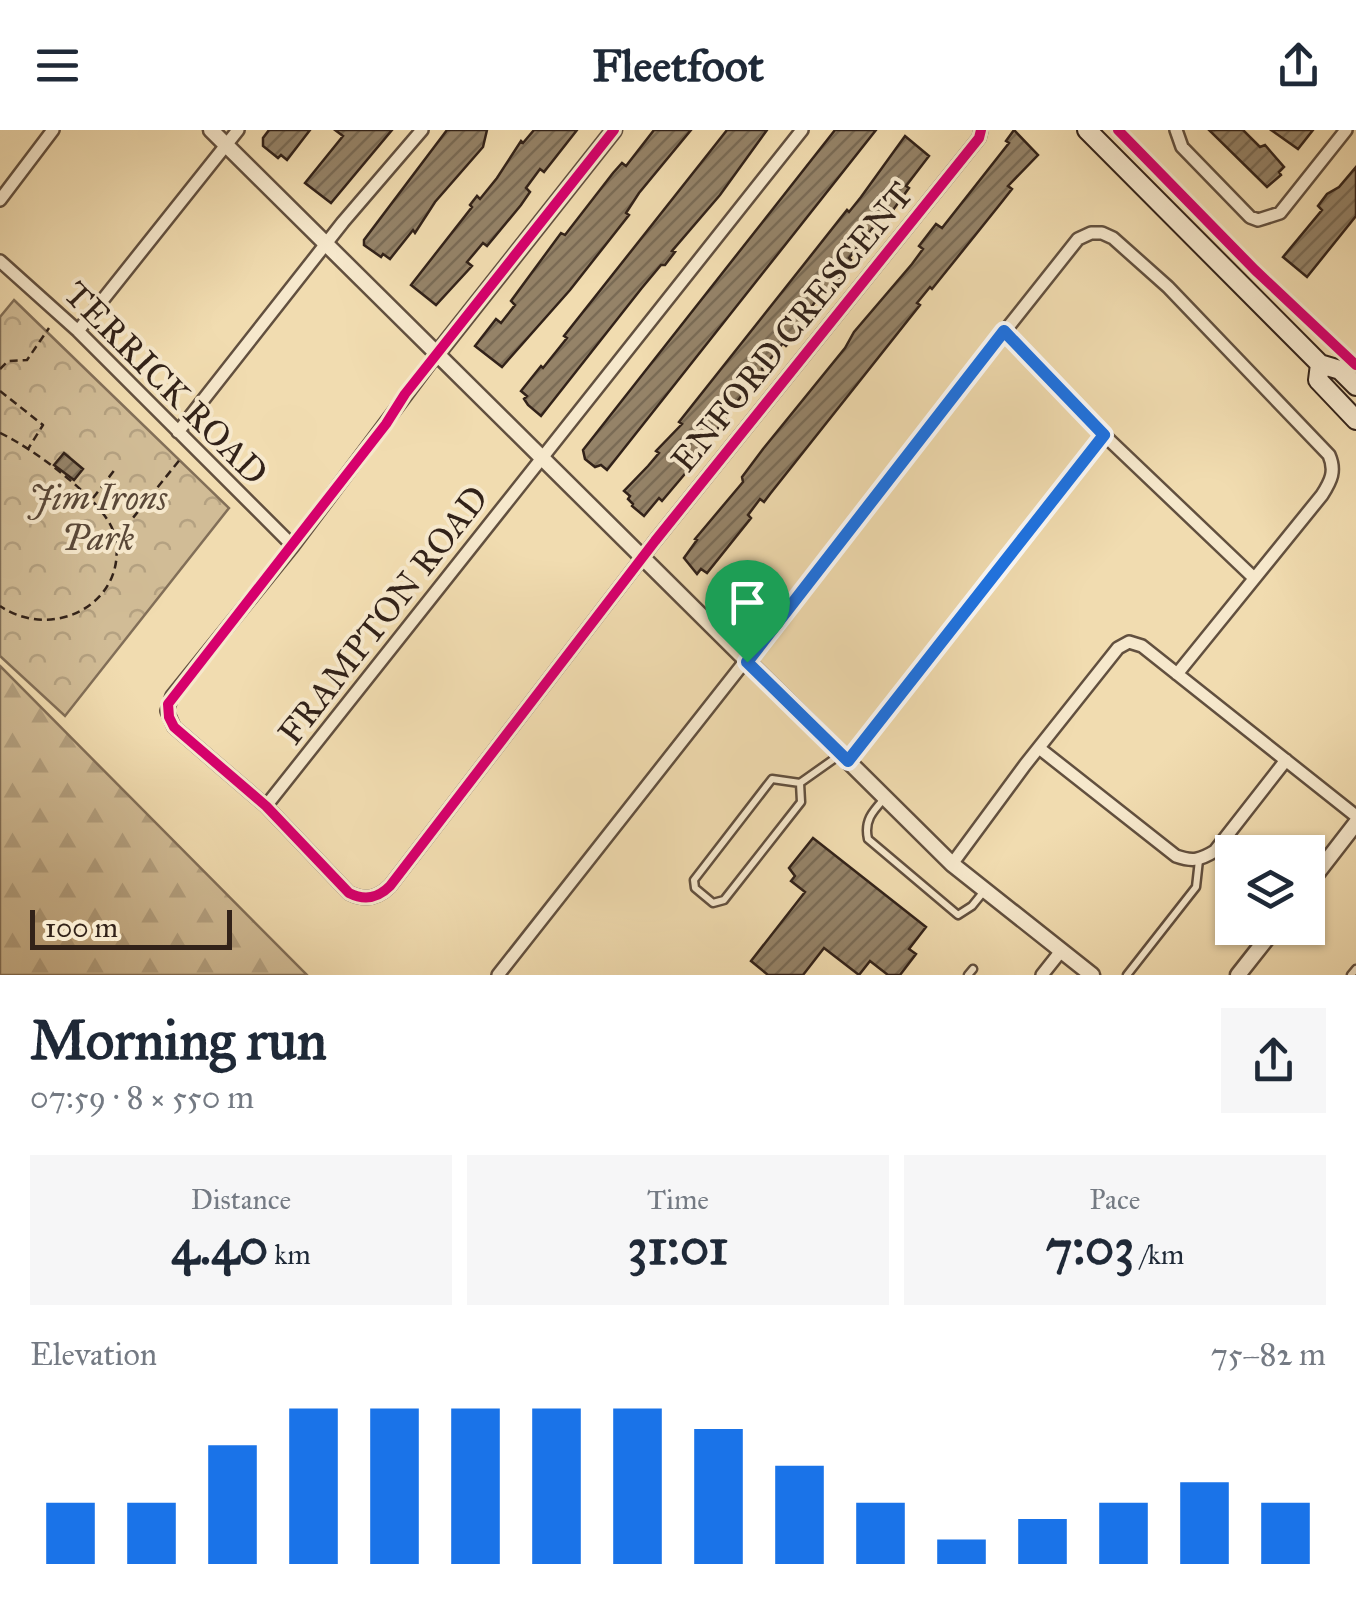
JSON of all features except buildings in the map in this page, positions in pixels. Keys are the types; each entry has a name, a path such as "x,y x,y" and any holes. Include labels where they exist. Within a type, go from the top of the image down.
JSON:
{"main road":[{"path":"1087,130 1320,364 1340,370 1356,386"},
{"path":"1320,364 1318,380 1356,420"}],"street":[{"path":"0,200 53,130"},
{"path":"211,130 952,864 1092,975"},
{"path":"78,331 238,130"},
{"path":"178,432 326,244 422,130"},
{"path":"266,806 174,727 167,711 172,696 614,130"},
{"path":"542,458 802,130"},
{"name":"ENFORD CRESCENT","path":"266,806 349,893 366,898 384,892 642,557 979,138 981,130"},
{"path":"1176,130 1182,147 1258,220 1280,213 1346,130"},
{"path":"498,975 1004,331 1078,239 1091,233 1102,232 1113,238 1168,287 1332,462 1334,472 1322,494 1177,674"},
{"name":"TERRICK ROAD","path":"0,261 78,331 292,546"},
{"path":"1004,331 1104,435 1254,578"},
{"path":"844,758 1104,435"},
{"name":"FRAMPTON ROAD","path":"266,806 542,458"},
{"path":"952,864 1118,648 1128,642 1142,646 1356,819 1325,862"},
{"path":"1039,748 1176,856 1200,860 1215,851 1286,760"},
{"path":"1238,975 1261,945"},
{"path":"1042,975 1061,950"}],"lane":[{"path":"800,783 801,802 724,900 713,902 696,888 694,880 772,779 800,783 844,758"},
{"path":"885,798 865,827 868,840 958,915 986,890"},
{"path":"1127,975 1196,887 1200,860"},
{"path":"1351,975 1356,969"}],"path":[{"path":"0,369 8,361 28,360 49,328"},
{"path":"0,401 2,393 43,425 27,450"},
{"path":"0,433 91,500 110,524 114,536 112,572 88,608 70,618 40,621 22,618 0,606"},
{"path":"114,536 124,529 182,457"},
{"path":"91,500 116,468"}],"green space":[{"name":"Jim Irons Park","path":"14,300 229,508 65,716 0,656 0,317"},
{"path":"0,666 307,975 0,975"}],"cycle path":[{"path":"614,130 405,394 386,424 168,704 174,727 266,806 349,893 360,897 371,897 390,886 655,541 979,138 981,130"},
{"path":"1118,130 1255,270 1356,365"}],"route":[{"path":"1004,331 1104,435 848,761 747,662 1004,331"}]}
